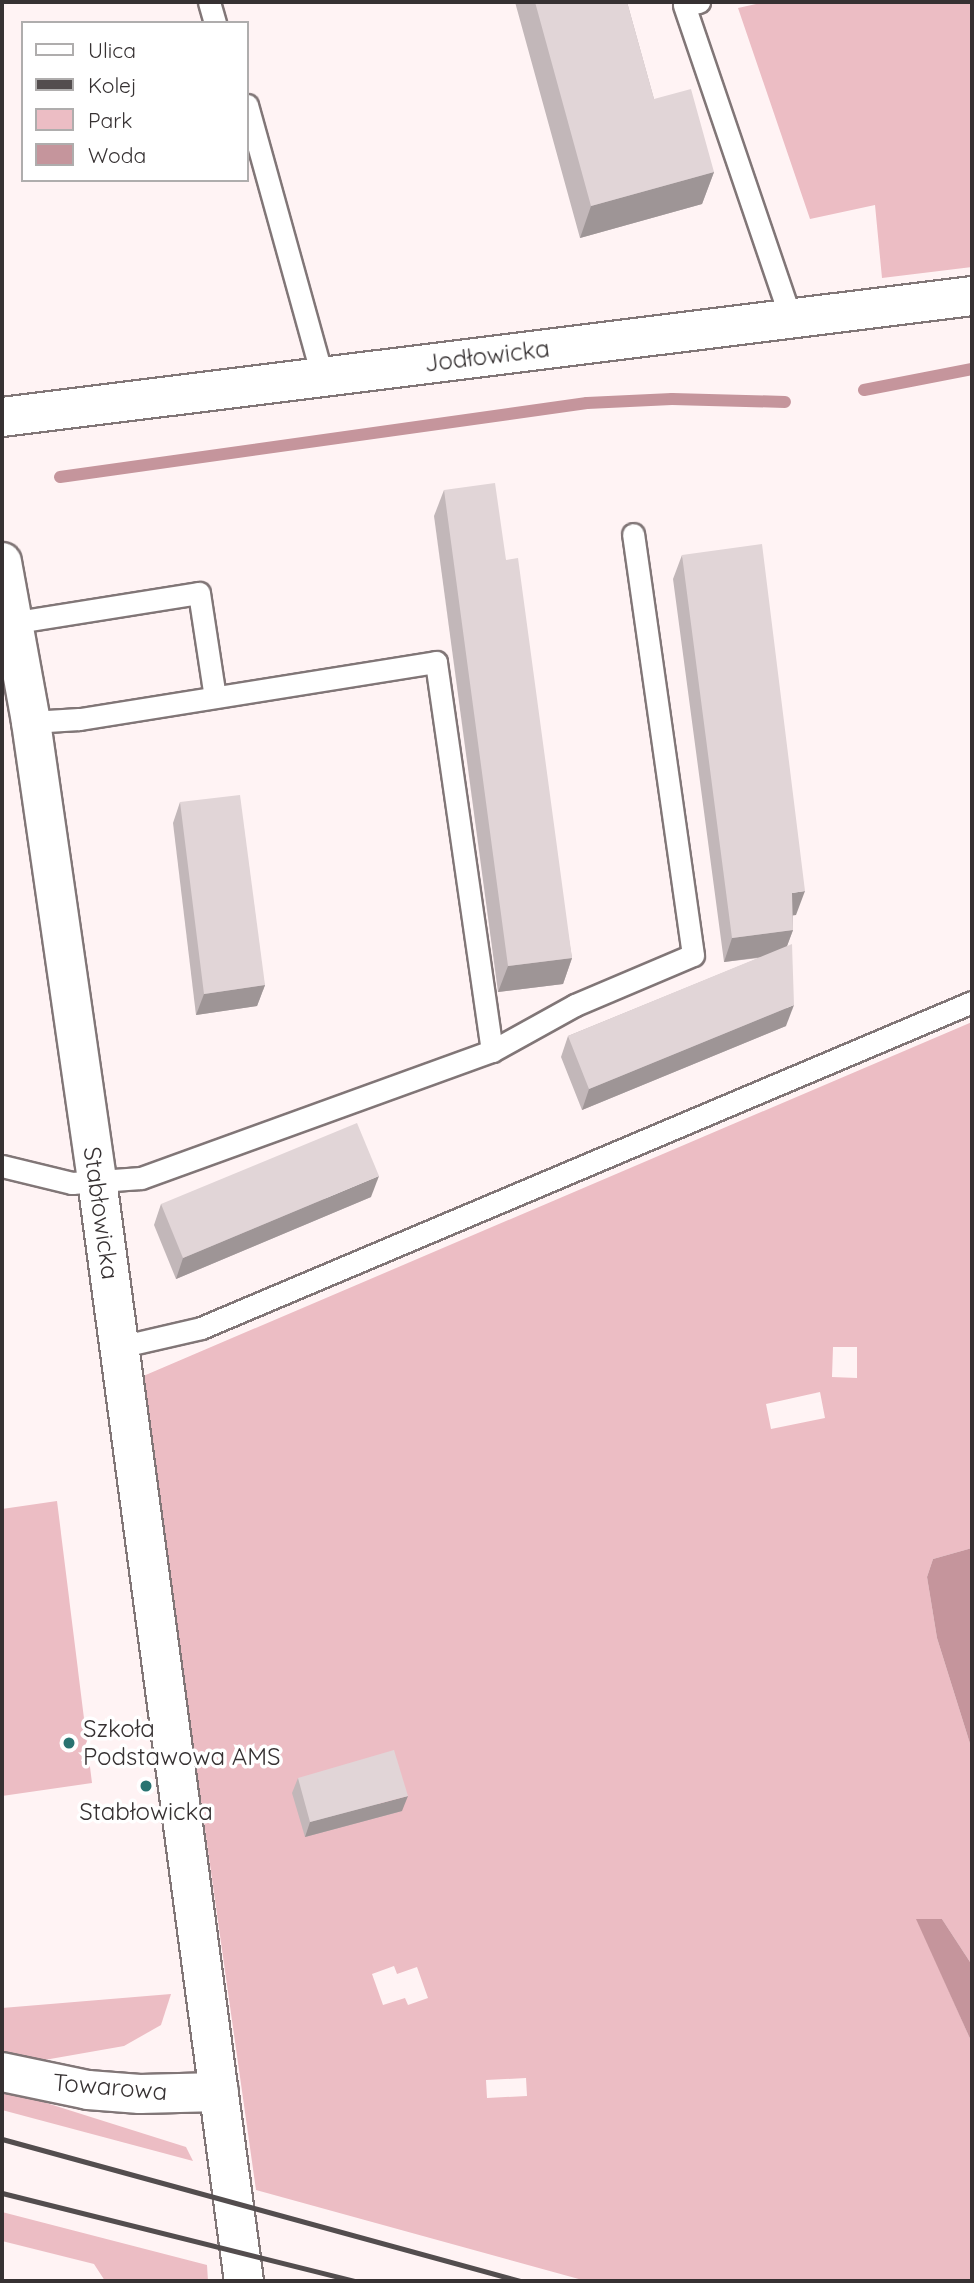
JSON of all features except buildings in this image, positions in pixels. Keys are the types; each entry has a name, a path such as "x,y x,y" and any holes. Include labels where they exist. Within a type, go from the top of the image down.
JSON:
{"street":[{"name":"Jodłowicka","path":"2,417 972,296"},
{"name":"Stabłowicka","path":"2,562 31,722 97,1180 244,2281"},
{"name":"Towarowa","path":"2,2072 101,2091 219,2092"}],"lane":[{"path":"209,2 214,21"},
{"path":"699,2 684,5 790,317"},
{"path":"248,108 274,190 322,376"},
{"path":"2,1166 72,1183 141,1178 200,1160 492,1051 575,1004 693,955 633,534"},
{"path":"11,623 199,593 215,697"},
{"path":"31,722 215,697 436,662 492,1051"},
{"path":"119,1347 201,1328 972,1002"}],"green space":[{"path":"765,2 972,2 972,267 882,278 875,205 810,219 738,8"},
{"path":"972,1022 972,1548 933,1559 927,1577 937,1638 972,1750 972,1965 942,1919 917,1919 972,2043 972,2281 586,2281 256,2190 141,1377","holes":["833,1347 857,1347 857,1378 832,1377","820,1392 825,1418 771,1429 766,1404","394,1966 397,1974 417,1967 428,1998 408,2005 405,1998 383,2005 372,1974","526,2078 527,2096 487,2098 486,2080"]},
{"path":"57,1501 92,1783 2,1796 2,1509"},
{"path":"171,1994 161,2025 124,2046 33,2062 2,2056 2,2008"},
{"path":"2,2089 186,2147 193,2161 2,2110"},
{"path":"2,2212 207,2265 208,2281 105,2281 94,2264 2,2241"}],"water":[{"path":"972,1548 972,1750 937,1638 927,1577 933,1559"},
{"path":"916,1919 942,1919 972,1965 972,2043"}],"waterway":[{"path":"864,390 972,369"},
{"path":"60,477 587,403 672,399 785,402"}],"railway":[{"path":"2,2139 520,2281"},
{"path":"2,2193 355,2281"}],"place":[{"name":"Szkoła Podstawowa AMS","path":"69,1743"},
{"name":"Stabłowicka","path":"146,1786"}]}
